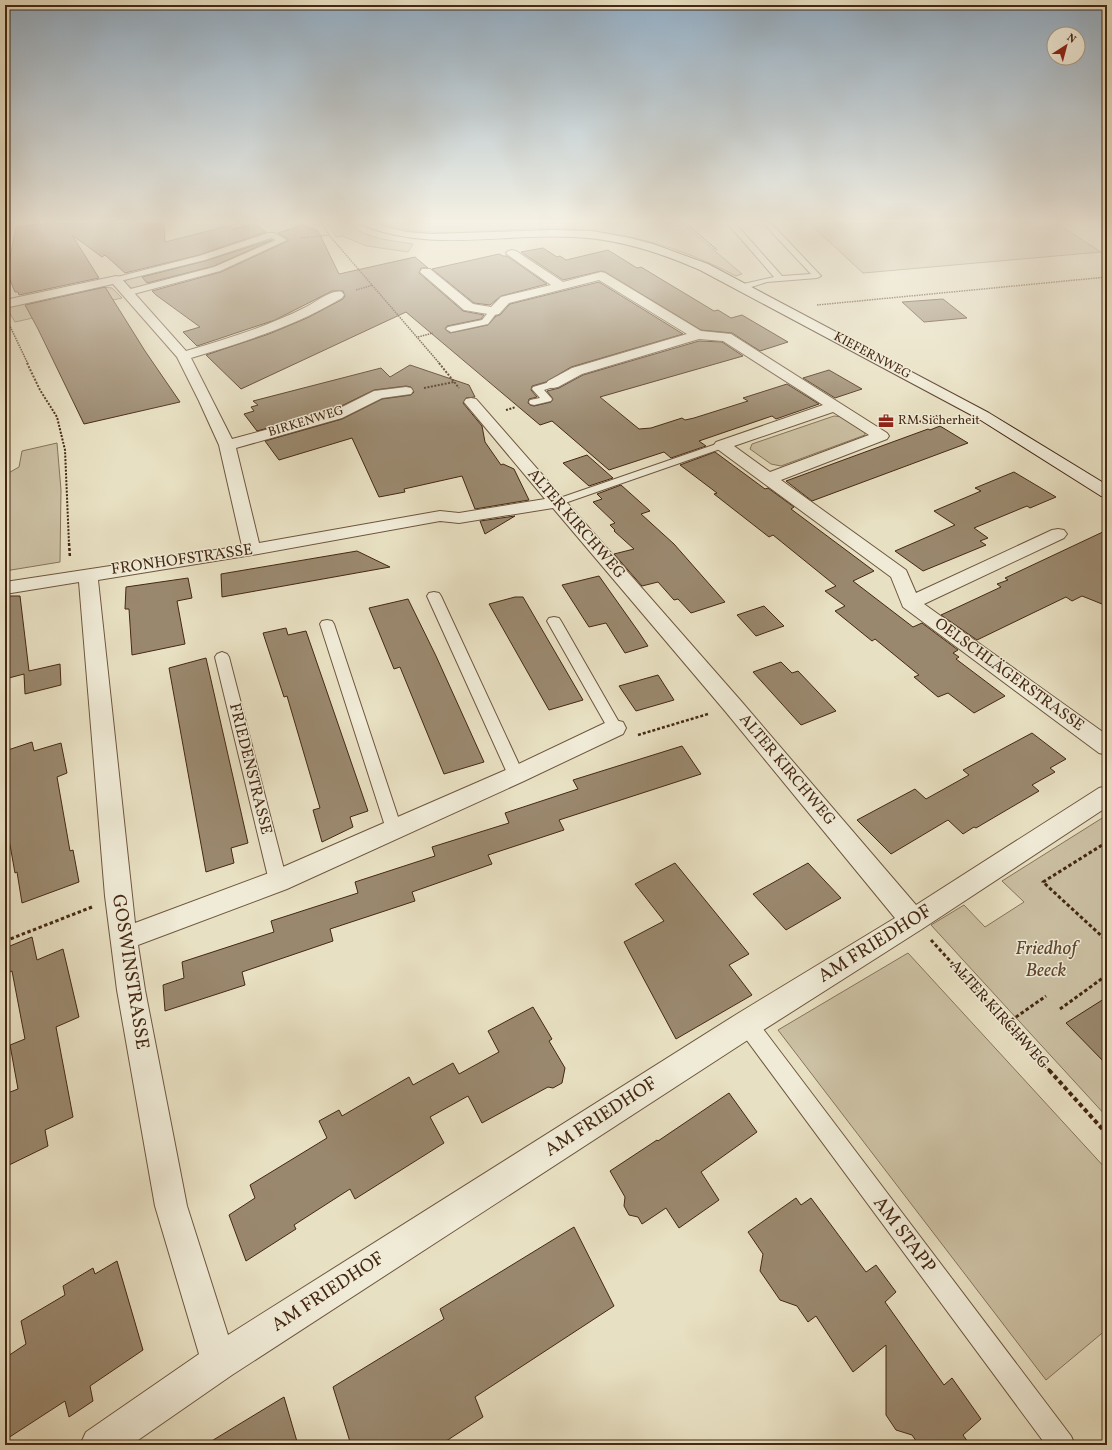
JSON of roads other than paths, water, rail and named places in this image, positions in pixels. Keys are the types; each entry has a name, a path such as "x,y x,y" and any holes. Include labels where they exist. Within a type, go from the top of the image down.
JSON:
{"street":[{"path":"5,304 67,291"},
{"path":"449,291 470,308 494,311 505,300 542,291"},
{"path":"625,291 698,335"},
{"name":"KIEFERNWEG","path":"749,291 984,416 1107,492"},
{"path":"126,292 183,356 227,445 252,550"},
{"path":"183,356 261,332 338,295"},
{"path":"554,384 577,371 698,335 726,337 881,436 768,479"},
{"name":"BIRKENWEG","path":"227,445 336,415 379,394 406,391"},
{"name":"ALTER KIRCHWEG","path":"470,402 733,706 913,921"},
{"path":"722,445 835,406"},
{"path":"722,445 898,574 910,603"},
{"name":"FRONHOFSTRASSE","path":"5,588 79,575 252,550 440,516 459,518 558,502"},
{"name":"OELSCHLÄGERSTRASSE","path":"1058,534 910,603 1107,746"},
{"name":"GOSWINSTRASSE","path":"79,575 130,990 171,1206 219,1362"},
{"path":"123,939 278,881 516,775 615,728"},
{"name":"AM FRIEDHOF","path":"99,1445 219,1362 747,1024 913,921 1107,795"}],"lane":[{"path":"126,292 131,291"},
{"path":"451,329 485,322 494,311"},
{"path":"534,402 547,399 537,389 554,384"},
{"path":"558,502 722,445"},
{"path":"434,596 516,775"},
{"path":"554,620 615,728"},
{"path":"327,624 394,829"},
{"name":"FRIEDENSTRASSE","path":"222,657 278,881"},
{"name":"AM STAPP","path":"747,1024 1062,1445"}],"place":[{"name":"RM Sicherheit","path":"886,421"}],"park label":[{"name":"Friedhof Beeck","path":"1046,960"}]}
